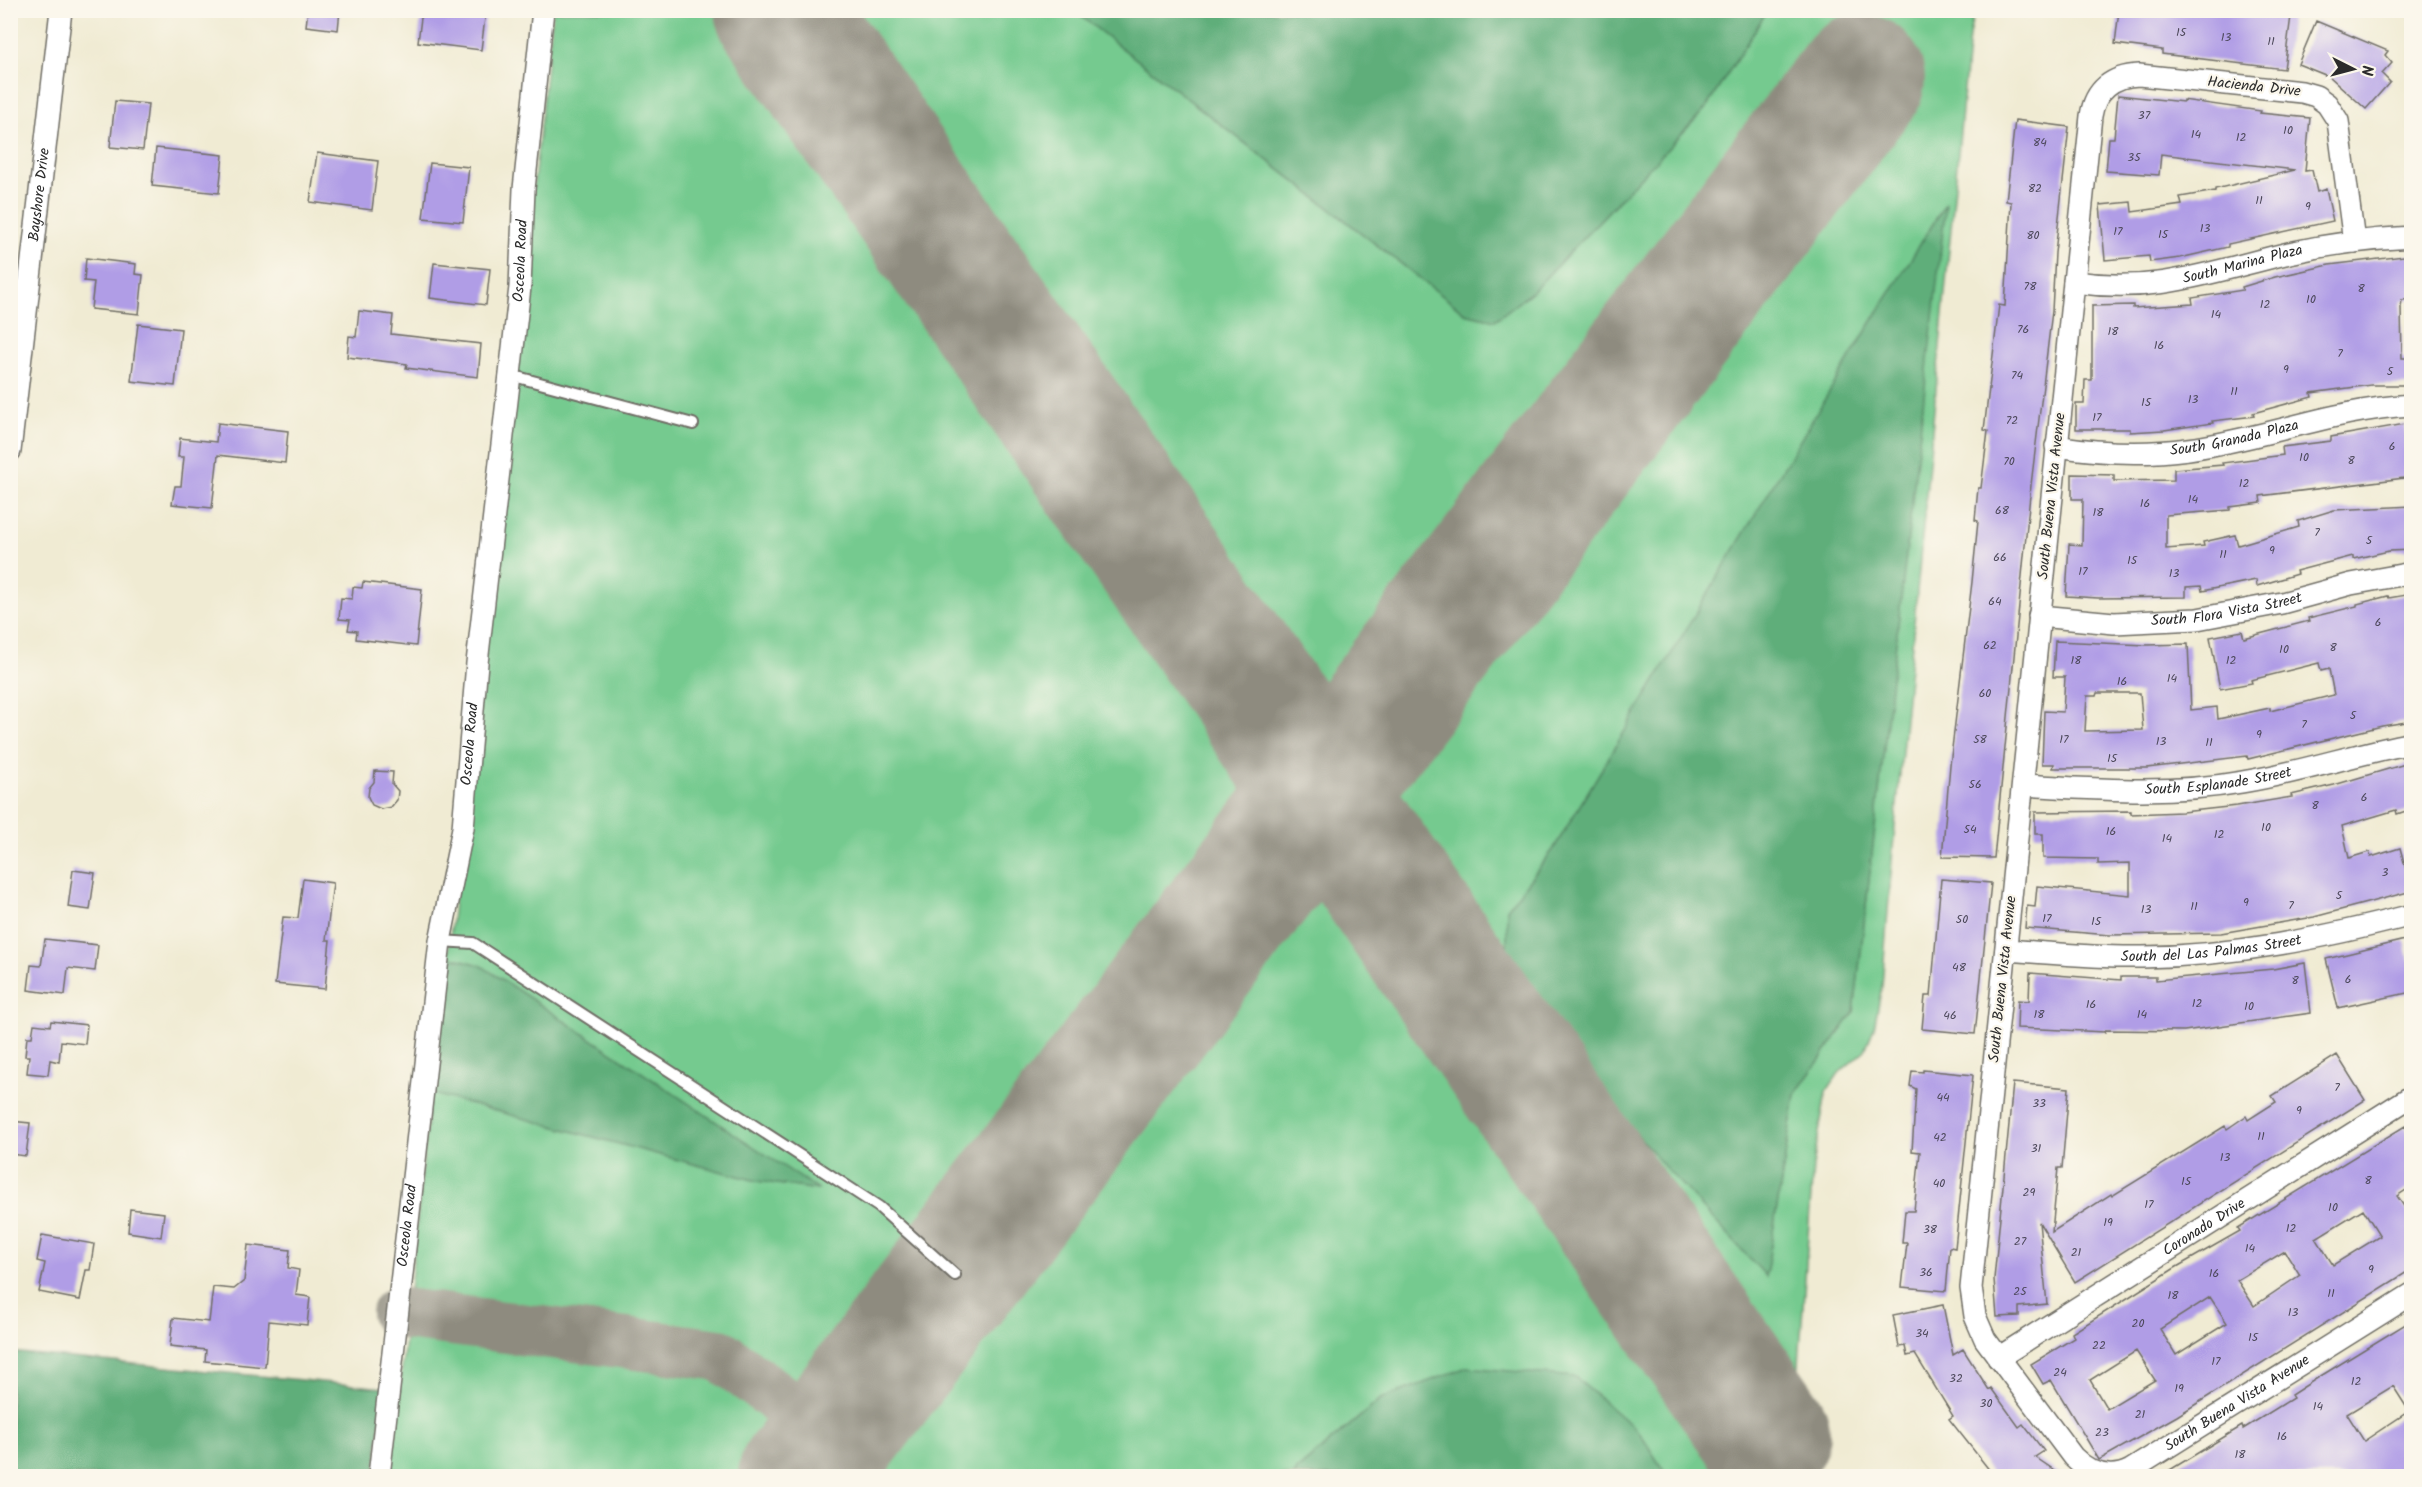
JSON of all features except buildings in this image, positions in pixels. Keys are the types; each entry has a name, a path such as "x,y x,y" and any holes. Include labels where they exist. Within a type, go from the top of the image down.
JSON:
{"street":[{"name":"Bayshore Drive","path":"10,451 61,10"},
{"name":"Osceola Road","path":"379,1476 440,941 463,828 477,663 520,287 524,189 543,10"},
{"name":"Hacienda Drive","path":"2109,83 2124,76 2139,75 2302,92 2322,99 2332,109 2340,129 2354,242"},
{"name":"South Buena Vista Avenue","path":"2109,83 2099,92 2092,111 1971,1282 1973,1305 1979,1328 1998,1358 2079,1463 2094,1472 2117,1475 2141,1464 2412,1294"},
{"name":"South Marina Plaza","path":"2074,282 2119,287 2160,284 2200,277 2291,253 2354,242 2412,237"},
{"name":"South Granada Plaza","path":"2056,446 2120,453 2189,449 2359,411 2412,405"},
{"name":"South Flora Vista Street","path":"2040,616 2114,623 2197,619 2238,613 2350,584 2412,573"},
{"name":"South Esplanade Street","path":"2023,785 2135,791 2198,788 2280,776 2412,743"},
{"name":"South del Las Palmas Street","path":"2006,950 2098,957 2211,953 2299,942 2412,915"},
{"name":"Coronado Drive","path":"1998,1358 2412,1096"}],"lane":[{"path":"510,375 693,424"},
{"path":"440,941 473,943 879,1207 955,1275"}],"green space":[{"path":"553,11 1074,11 1465,313 1495,320 1533,291 1706,108 1767,11 1974,11 1969,36 1882,986 1874,1028 1865,1050 1839,1073 1826,1092 1813,1166 1791,1476 1667,1476 1639,1432 1381,1399 1297,1470 1294,1476 391,1476 430,1093 757,1181 818,1190 480,965 448,956","holes":["1945,204 1854,1012 1795,1094 1766,1275 1507,909 1553,850"]},
{"path":"1074,11 1767,11 1706,108 1533,291 1495,320 1465,313"},
{"path":"1946,203 1854,1012 1795,1094 1766,1276 1665,1167 1507,981 1507,909 1553,850 1866,331"},
{"path":"448,956 480,965 819,1190 757,1181 430,1093"},
{"path":"10,1352 384,1388 375,1476 11,1476"},
{"path":"1467,1367 1575,1377 1639,1432 1667,1476 1294,1476 1297,1470 1381,1399"}],"taxiway":[{"path":"397,1313 720,1355 832,1438"}],"runway":[{"path":"780,10 1765,1432"},
{"path":"803,1476 1860,79"}]}
